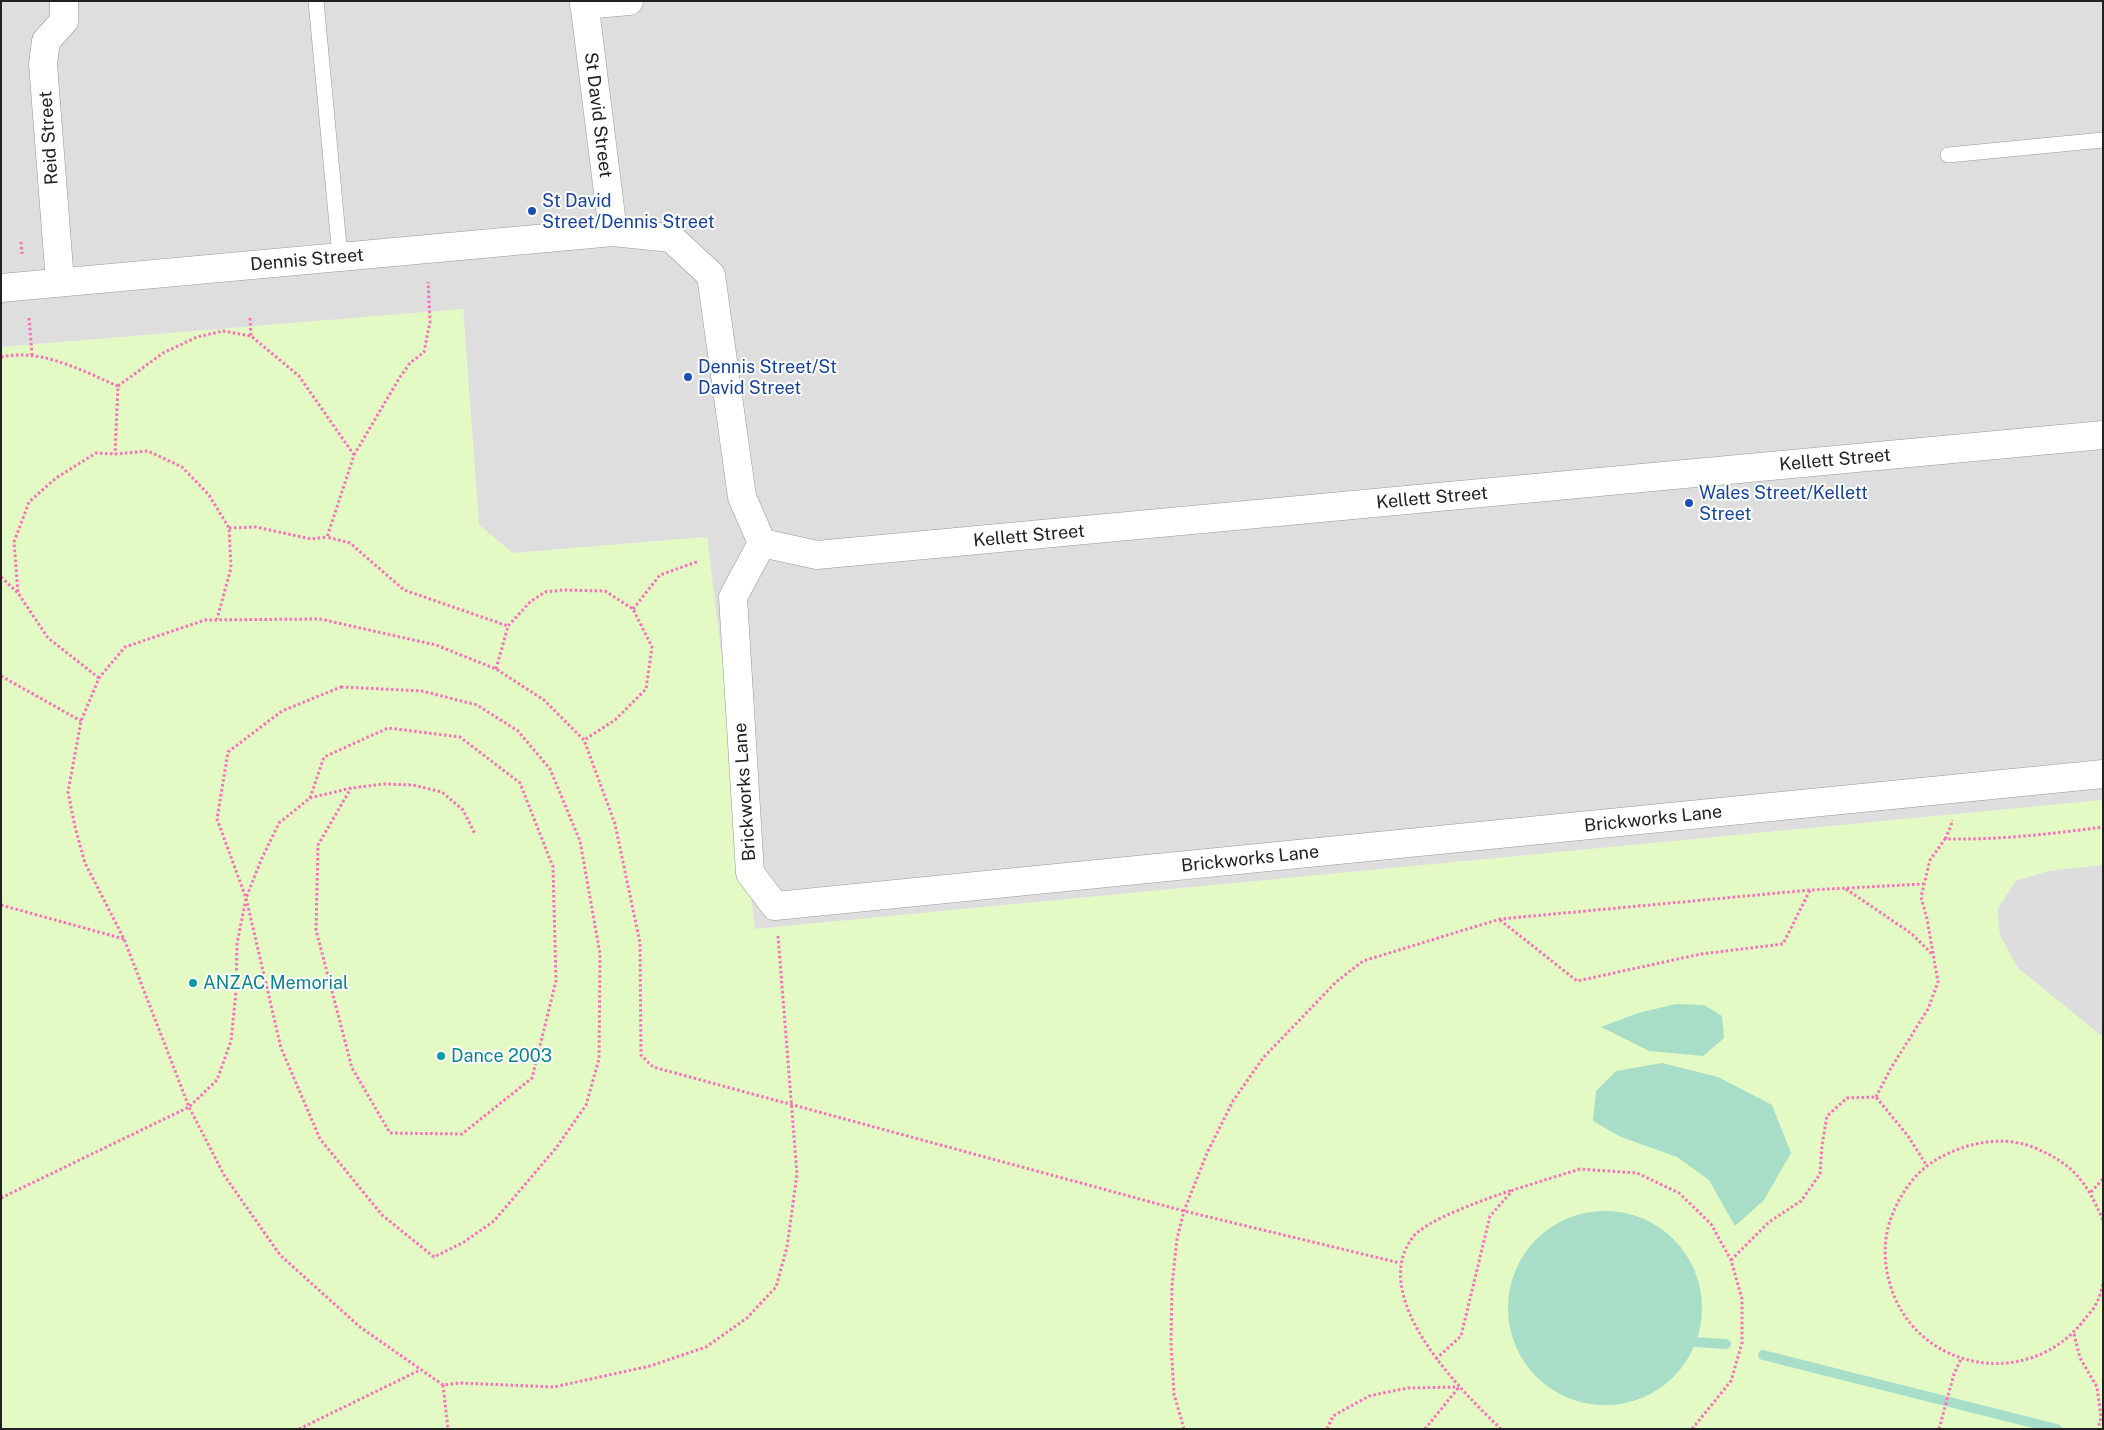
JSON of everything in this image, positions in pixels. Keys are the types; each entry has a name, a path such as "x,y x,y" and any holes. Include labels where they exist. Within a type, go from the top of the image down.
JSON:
{"street":[{"name":"Reid Street","path":"60,282 44,64 46,41 64,21 64,1"},
{"path":"584,3 628,1"},
{"name":"St David Street","path":"584,3 613,232"},
{"name":"Dennis Street","path":"1,288 613,232"},
{"path":"613,232 671,238 712,275 742,497 762,543"},
{"name":"Kellett Street","path":"762,543 817,555 2103,435"},
{"name":"Brickworks Lane","path":"762,543 733,597 750,873 775,906 2103,774"}],"lane":[{"path":"316,1 340,257"},
{"path":"1948,155 2103,140"}],"path":[{"path":"327,537 354,455 400,377 410,363 424,352 430,322 429,302"},
{"path":"250,318 252,336"},
{"path":"118,386 163,353 197,337 223,331 252,336 299,376 354,455"},
{"path":"1,357 32,355 69,366 118,386"},
{"path":"115,454 118,386"},
{"path":"18,593 14,542 29,502 56,478 96,453 115,454 148,451 182,467 209,495 229,528 231,568 217,620"},
{"path":"229,528 256,527 311,539 327,537 350,542 404,590 508,626"},
{"path":"633,609 660,575 700,561"},
{"path":"1,577 18,593 48,638 99,678"},
{"path":"496,668 508,626 530,602 545,592 563,590 605,591 633,609 652,647 646,689 615,720 584,740"},
{"path":"775,906 792,1105 798,1174 787,1246 776,1287 748,1318 706,1347 640,1368 554,1387 443,1384 360,1327 280,1255 224,1176 189,1107 124,939 85,863 68,792 81,721 99,678 125,647 205,620 320,619 436,645 496,668 544,700 584,740 615,824 640,944 641,1056 653,1067 792,1105 1184,1211 1400,1263"},
{"path":"1,676 5,676 81,721"},
{"path":"341,687 422,691 477,706 518,732 550,769 580,841 600,954 599,1059 586,1106 556,1148 494,1221 464,1242 434,1257 382,1215 320,1139 281,1048 246,898 217,819 228,752 282,711 341,687"},
{"path":"310,798 324,757 388,728 460,737 520,782 553,867 556,981 532,1078 462,1134 390,1132 352,1068 316,930 318,845 351,788"},
{"path":"1,1198 189,1107 217,1080 231,1041 236,991 237,944 246,898 279,823 310,798 351,788 385,784 413,785 442,792 463,810 475,834"},
{"path":"1876,1097 1891,1068 1928,1009 1938,982 1927,919 1921,897 1922,884 1930,860 1945,839 1976,840 2060,833 2103,827"},
{"path":"1184,1429 1174,1394 1171,1344 1172,1285 1177,1239 1184,1211 1206,1153 1233,1101 1263,1058 1336,982 1363,961 1500,919 1810,890 1922,884"},
{"path":"1844,888 1912,934 1932,954"},
{"path":"1500,919 1577,982 1702,954 1783,944 1810,890"},
{"path":"1,905 124,939"},
{"path":"1876,1097 1908,1136 1927,1166"},
{"path":"1731,1260 1769,1222 1801,1201 1820,1174 1827,1116 1847,1098 1876,1097"},
{"path":"2103,1220 2091,1192 2074,1171 2052,1156 2028,1145 2002,1141 1975,1143 1950,1152 1927,1166 1908,1185 1894,1207 1886,1233 1885,1259 1889,1286 1900,1310 1916,1331 1938,1348 1961,1359 1991,1364 2021,1362 2049,1352 2074,1334 2097,1303 2103,1284"},
{"path":"1501,1429 1459,1386 1436,1359 1416,1326 1402,1291 1400,1263 1414,1236 1438,1220 1513,1190 1580,1169 1637,1174 1679,1193 1711,1224 1731,1260 1742,1299 1742,1343 1731,1381 1692,1429"},
{"path":"2091,1192 2103,1180"},
{"path":"1436,1359 1462,1336 1490,1216 1513,1190"},
{"path":"2074,1334 2080,1358 2097,1387 2102,1417 2098,1429"},
{"path":"1939,1429 1954,1374 1961,1359"},
{"path":"299,1429 421,1370"},
{"path":"443,1384 448,1429"},
{"path":"1327,1429 1333,1416 1369,1396 1408,1388 1459,1386"},
{"path":"1425,1429 1459,1386"}],"shaded area":[{"path":"1,1 2103,1 2103,800 755,929 707,537 513,553 479,525 463,309 1,347"},
{"path":"463,309 479,525 513,553 707,537 755,929 2103,800 2103,1429 1,1429 1,347"},
{"path":"2103,865 2103,1037 2018,968 2000,935 1997,910 2016,881 2048,871"},
{"path":"1676,1004 1704,1005 1722,1016 1724,1038 1703,1056 1649,1051 1601,1027 1638,1013"},
{"path":"1662,1063 1718,1077 1772,1105 1791,1153 1764,1200 1735,1226 1709,1180 1677,1157 1621,1137 1593,1121 1596,1091 1616,1071"},
{"path":"1605,1211 1624,1213 1642,1219 1666,1233 1680,1247 1694,1271 1700,1289 1702,1308 1700,1327 1694,1345 1680,1369 1666,1383 1642,1397 1624,1403 1605,1405 1586,1403 1568,1397 1544,1383 1530,1369 1516,1345 1510,1327 1508,1308 1510,1289 1516,1271 1530,1247 1544,1233 1568,1219 1586,1213"}],"waterway":[{"path":"1696,1342 1726,1344"},
{"path":"1763,1355 2057,1429"}],"place":[{"name":"St David Street/Dennis Street","path":"532,211"},
{"name":"Dennis Street/St David Street","path":"688,377"},
{"name":"Wales Street/Kellett Street","path":"1689,503"},
{"name":"ANZAC Memorial","path":"193,983"},
{"name":"Dance 2003","path":"441,1056"}]}
